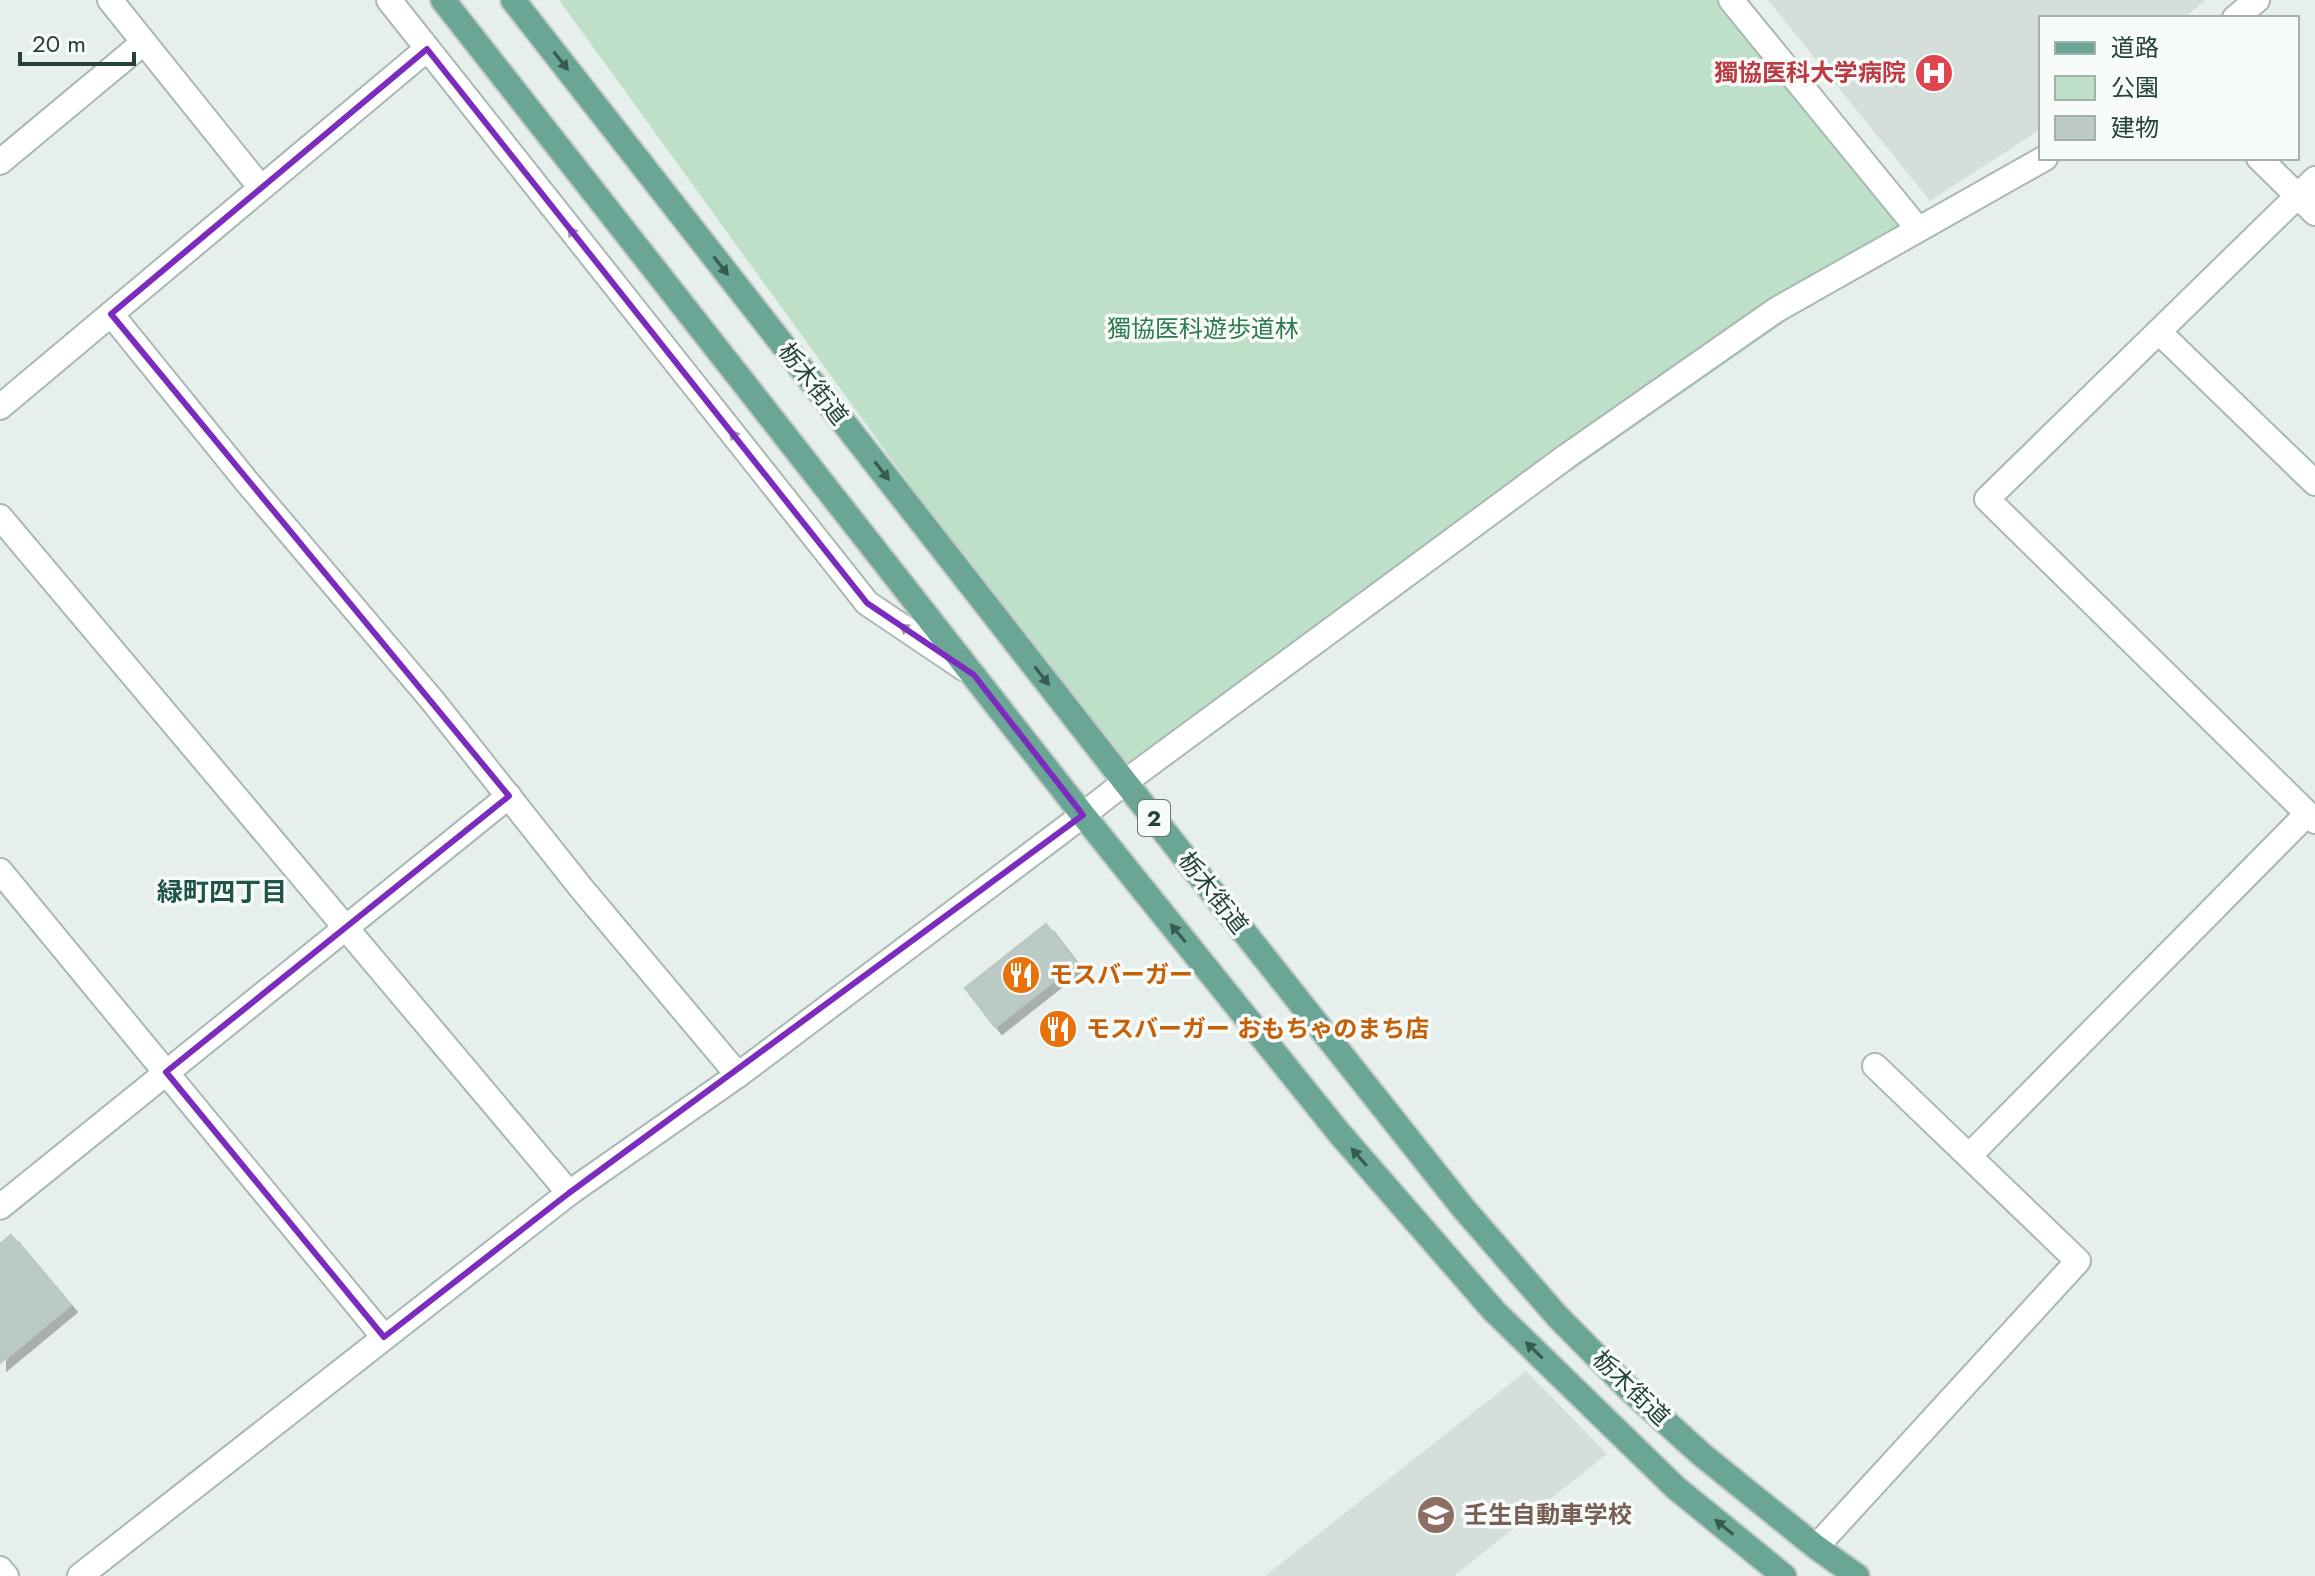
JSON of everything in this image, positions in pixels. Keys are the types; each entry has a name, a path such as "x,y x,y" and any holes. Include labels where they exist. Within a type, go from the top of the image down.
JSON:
{"main road":[{"name":"栃木街道","path":"443,0 1083,815 1340,1134 1494,1311 1676,1488 1784,1576"},
{"name":"栃木街道","path":"513,0 1125,782 1464,1209 1557,1316 1627,1387 1701,1454 1816,1547 1857,1576"}],"street":[{"path":"110,0 261,188"},
{"path":"389,0 867,603 974,675"},
{"path":"1731,0 1918,229"},
{"path":"2237,16 2257,0"},
{"path":"0,162 143,43"},
{"path":"0,407 427,49"},
{"path":"80,1576 569,1193 738,1075 1125,782 1567,456 1776,310 2042,160"},
{"path":"1969,1156 2311,817 1987,499 2159,332 2309,196 2262,160"},
{"path":"111,314 738,1075"},
{"path":"2159,332 2315,483"},
{"path":"0,517 569,1193"},
{"path":"0,1207 509,796"},
{"path":"0,871 384,1337"},
{"path":"1816,1547 2078,1261 1875,1066"},
{"path":"0,1569 6,1576"}],"highlighted area":[{"path":"427,49 867,603 974,675 1083,815 569,1193 384,1337 166,1072 509,796 111,314"}],"shaded area":[{"name":"獨協医科大学病院","path":"1768,0 2205,0 2186,16 2039,16 2039,130 1930,201"},
{"name":"壬生自動車学校","path":"1526,1371 1607,1454 1454,1576 1265,1576"}],"green space":[{"name":"獨協医科遊歩道林","path":"559,0 1718,0 1918,229 1125,782"}],"building":[{"name":"モスバーガー","path":"1046,924 1076,963 995,1027 965,988"},
{"path":"11,1235 70,1305 0,1363 0,1244"}],"place":[{"name":"獨協医科大学病院","path":"1934,73"},
{"name":"モスバーガー","path":"1021,975"},
{"name":"モスバーガー おもちゃのまち店","path":"1058,1029"},
{"name":"壬生自動車学校","path":"1436,1515"}],"district":[{"name":"緑町四丁目","path":"222,892"}]}
